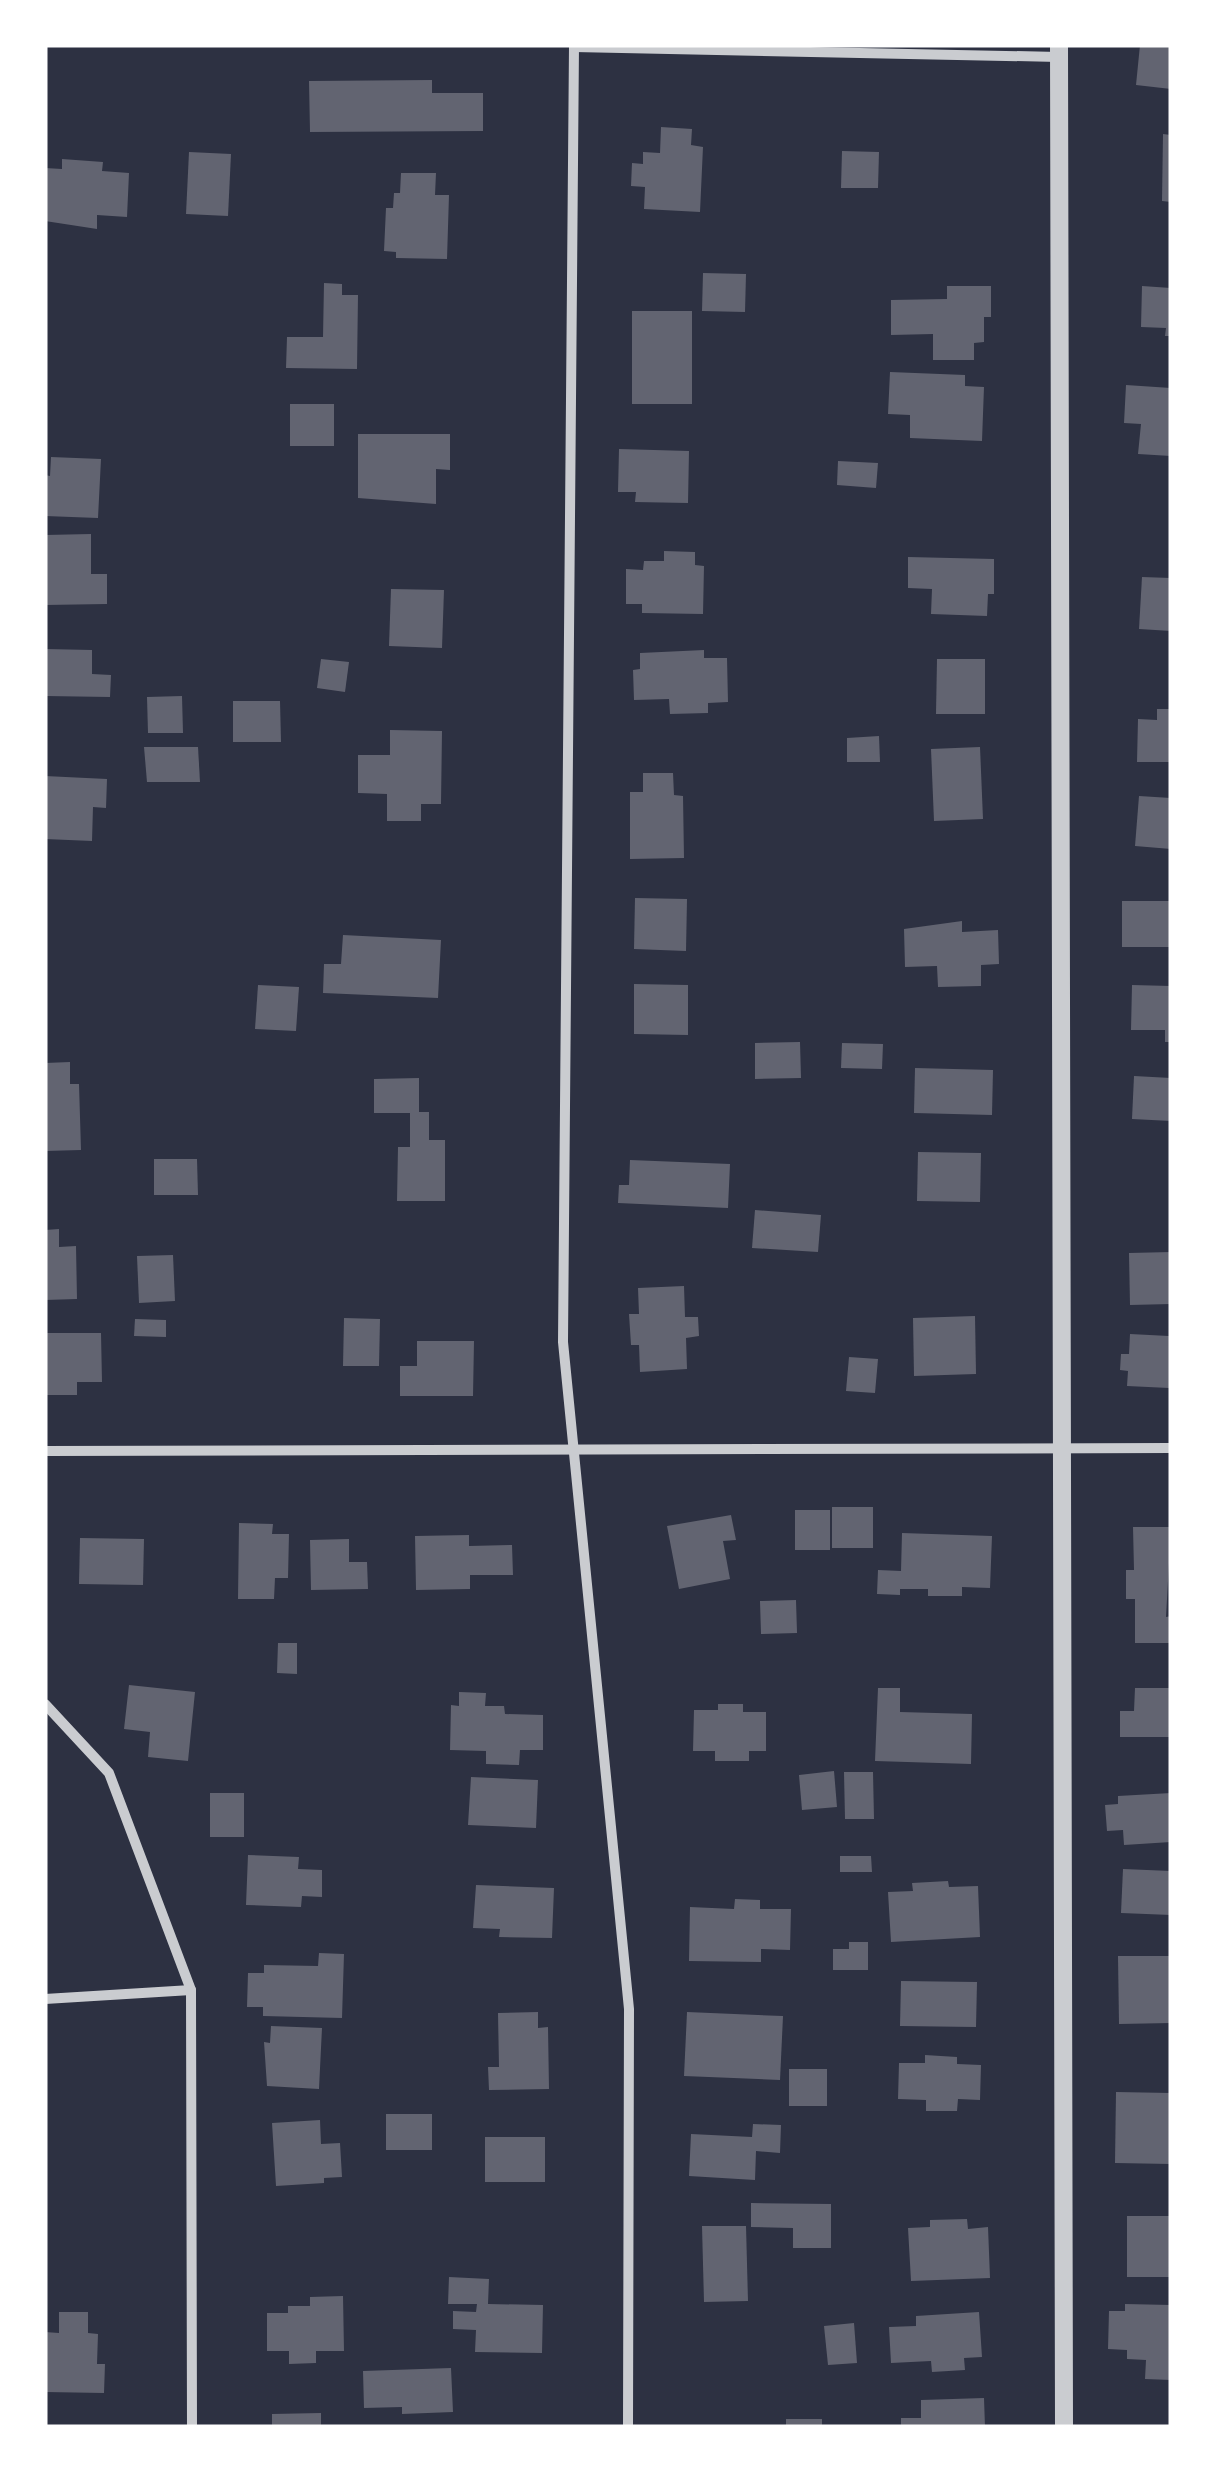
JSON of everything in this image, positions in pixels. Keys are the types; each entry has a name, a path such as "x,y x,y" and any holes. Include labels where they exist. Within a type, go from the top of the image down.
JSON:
{"street":[{"path":"628,2427 629,2010 564,1322 574,46 1059,51 1064,2427"},
{"path":"45,1451 1171,1448"},
{"path":"45,1704 109,1773 191,1990 192,2427"},
{"path":"45,1999 191,1990"}],"building":[{"path":"1140,45 1171,45 1171,89 1136,85"},
{"path":"432,80 432,93 483,93 483,131 310,132 309,81"},
{"path":"661,127 692,129 691,145 703,147 700,212 644,209 645,187 631,186 632,163 643,164 643,152 660,153"},
{"path":"1163,134 1171,135 1171,202 1162,201"},
{"path":"842,151 879,152 878,188 841,188"},
{"path":"189,152 231,154 228,216 186,214"},
{"path":"62,159 103,162 102,171 129,173 127,217 97,215 97,229 45,221 45,168 62,169"},
{"path":"401,173 436,173 435,195 449,195 447,259 396,258 396,252 384,251 386,208 393,208 394,193 400,193"},
{"path":"703,273 746,274 745,312 702,311"},
{"path":"324,283 342,284 342,295 358,295 357,369 286,368 287,337 323,337"},
{"path":"947,286 991,286 991,317 984,317 984,342 974,343 974,360 933,360 933,334 891,335 891,300 947,299"},
{"path":"1142,286 1171,288 1171,336 1165,336 1166,328 1141,327"},
{"path":"632,311 692,311 692,404 632,404"},
{"path":"890,372 965,375 965,386 984,387 982,441 910,438 910,415 888,414"},
{"path":"1126,385 1171,388 1171,456 1138,454 1141,424 1124,423"},
{"path":"290,404 334,404 334,446 290,446"},
{"path":"358,434 450,434 450,470 436,469 436,504 358,498"},
{"path":"619,449 689,451 688,503 635,502 636,492 618,492"},
{"path":"51,457 101,459 98,518 45,516 45,475 50,476"},
{"path":"838,461 878,463 876,488 837,485"},
{"path":"91,534 91,574 107,574 107,604 45,605 45,535"},
{"path":"664,551 695,552 695,565 704,566 703,614 642,613 642,604 626,604 626,569 643,570 644,561 664,561"},
{"path":"908,557 994,559 994,594 988,594 987,616 931,614 932,589 908,588"},
{"path":"1142,577 1171,578 1171,631 1139,629"},
{"path":"391,589 444,590 442,648 389,646"},
{"path":"45,649 92,650 92,674 111,675 110,697 45,696"},
{"path":"704,650 704,658 727,658 728,702 708,703 708,713 670,714 669,699 634,700 633,670 640,669 640,653"},
{"path":"321,659 349,662 345,692 317,688"},
{"path":"937,659 985,659 985,714 936,714"},
{"path":"182,696 183,733 148,733 147,697"},
{"path":"233,701 280,701 281,742 233,742"},
{"path":"1157,709 1171,709 1171,762 1137,762 1138,719 1157,720"},
{"path":"390,730 442,731 441,804 421,804 421,821 387,821 387,794 358,793 358,755 390,755"},
{"path":"879,736 880,762 847,762 847,738"},
{"path":"144,747 198,747 200,782 147,782"},
{"path":"980,747 983,819 934,821 931,749"},
{"path":"643,773 673,773 674,795 683,796 684,858 630,859 630,792 643,792"},
{"path":"45,776 107,779 106,808 93,807 92,841 45,839"},
{"path":"1139,796 1171,798 1171,849 1135,846"},
{"path":"635,898 687,899 686,951 634,949"},
{"path":"1122,901 1171,901 1171,947 1122,947"},
{"path":"962,921 962,932 998,930 999,964 981,965 981,986 938,987 937,966 905,967 904,929"},
{"path":"343,935 441,940 438,998 323,993 324,964 341,964"},
{"path":"634,984 688,985 688,1035 634,1034"},
{"path":"258,985 299,987 296,1031 255,1029"},
{"path":"1132,985 1171,986 1171,1042 1165,1042 1165,1030 1131,1030"},
{"path":"800,1042 801,1078 755,1079 755,1043"},
{"path":"842,1043 883,1044 882,1069 841,1068"},
{"path":"70,1062 70,1084 79,1084 81,1150 45,1151 45,1063"},
{"path":"915,1068 993,1070 992,1115 914,1113"},
{"path":"1134,1076 1171,1078 1171,1121 1132,1119"},
{"path":"419,1078 419,1112 429,1112 429,1140 445,1140 445,1201 397,1201 398,1147 410,1147 410,1113 374,1113 374,1079"},
{"path":"918,1152 981,1153 980,1202 917,1201"},
{"path":"154,1159 197,1159 198,1195 154,1195"},
{"path":"630,1160 730,1164 728,1208 618,1203 619,1185 629,1185"},
{"path":"755,1210 821,1215 818,1252 752,1248"},
{"path":"59,1229 59,1247 76,1246 77,1299 45,1300 45,1230"},
{"path":"1171,1252 1171,1304 1130,1305 1129,1253"},
{"path":"173,1255 175,1301 139,1303 137,1256"},
{"path":"684,1286 685,1317 698,1317 699,1336 686,1338 687,1369 640,1372 639,1345 631,1345 629,1314 639,1314 638,1288"},
{"path":"975,1316 976,1374 914,1376 913,1318"},
{"path":"344,1318 380,1319 379,1366 343,1366"},
{"path":"135,1319 166,1320 166,1337 134,1336"},
{"path":"45,1333 101,1333 102,1382 77,1382 77,1395 47,1395"},
{"path":"1130,1334 1169,1336 1169,1388 1127,1386 1128,1371 1120,1370 1121,1354 1129,1354"},
{"path":"417,1341 474,1341 473,1396 400,1396 400,1366 417,1366"},
{"path":"849,1357 878,1359 875,1393 846,1391"},
{"path":"832,1507 873,1507 873,1548 832,1548"},
{"path":"795,1510 830,1510 830,1550 795,1550"},
{"path":"731,1515 736,1540 723,1541 730,1579 679,1589 667,1526"},
{"path":"239,1523 273,1524 272,1534 289,1534 288,1578 275,1578 274,1599 238,1599"},
{"path":"1133,1527 1171,1527 1166,1617 1171,1616 1171,1643 1135,1643 1135,1599 1126,1599 1126,1570 1134,1570"},
{"path":"902,1533 992,1536 990,1588 962,1587 962,1596 928,1596 928,1589 900,1589 900,1595 877,1594 878,1570 901,1571"},
{"path":"469,1535 469,1546 512,1545 513,1575 470,1575 470,1589 416,1590 415,1536"},
{"path":"80,1538 144,1539 143,1585 79,1584"},
{"path":"349,1539 349,1562 367,1562 368,1589 311,1590 310,1540"},
{"path":"796,1600 797,1633 761,1634 760,1601"},
{"path":"278,1643 297,1643 297,1674 277,1673"},
{"path":"129,1685 195,1692 188,1761 148,1757 150,1732 124,1729"},
{"path":"878,1688 900,1688 900,1712 972,1714 971,1764 875,1761"},
{"path":"1135,1688 1171,1688 1171,1737 1120,1737 1120,1711 1134,1711"},
{"path":"459,1692 486,1693 485,1706 504,1706 505,1714 543,1715 543,1750 520,1750 519,1765 486,1764 486,1751 450,1750 451,1705 459,1706"},
{"path":"718,1704 743,1704 743,1712 766,1712 766,1751 749,1751 749,1761 715,1761 715,1751 693,1751 694,1710 718,1710"},
{"path":"834,1771 837,1807 802,1810 799,1775"},
{"path":"844,1772 873,1772 874,1819 845,1819"},
{"path":"471,1777 538,1780 536,1828 468,1825"},
{"path":"210,1793 244,1793 244,1837 210,1837"},
{"path":"1171,1793 1171,1842 1124,1845 1123,1830 1107,1831 1105,1805 1118,1804 1118,1796"},
{"path":"248,1855 299,1857 298,1869 322,1870 322,1897 302,1896 301,1907 246,1905"},
{"path":"840,1856 871,1856 872,1872 840,1872"},
{"path":"1123,1869 1171,1871 1171,1915 1121,1913"},
{"path":"948,1881 949,1887 978,1886 980,1937 891,1942 888,1892 913,1891 912,1883"},
{"path":"476,1885 554,1888 552,1938 499,1937 500,1929 473,1928"},
{"path":"735,1899 760,1900 760,1909 791,1909 790,1950 761,1949 761,1962 689,1961 690,1907 734,1909"},
{"path":"849,1942 868,1942 868,1970 833,1970 833,1949 849,1949"},
{"path":"319,1953 344,1954 342,2018 263,2016 263,2007 247,2007 248,1973 264,1973 264,1965 318,1966"},
{"path":"1118,1956 1171,1956 1171,2023 1119,2024"},
{"path":"901,1981 977,1982 976,2027 900,2026"},
{"path":"538,2012 538,2028 548,2027 549,2089 489,2090 488,2067 499,2067 498,2013"},
{"path":"687,2012 783,2016 780,2080 684,2076"},
{"path":"271,2026 322,2028 319,2089 267,2086 264,2042 270,2043"},
{"path":"925,2055 957,2057 957,2064 981,2065 980,2100 958,2099 957,2111 926,2111 926,2100 898,2099 899,2063 925,2063"},
{"path":"789,2069 827,2069 827,2106 789,2106"},
{"path":"1116,2092 1171,2093 1171,2164 1115,2163"},
{"path":"386,2114 432,2114 432,2150 386,2150"},
{"path":"320,2120 321,2144 340,2143 342,2177 324,2178 324,2183 276,2186 272,2123"},
{"path":"753,2124 781,2125 780,2153 756,2151 755,2180 689,2176 691,2134 752,2137"},
{"path":"485,2137 545,2137 545,2182 485,2182"},
{"path":"751,2203 831,2204 831,2248 793,2248 793,2228 751,2227"},
{"path":"1127,2216 1171,2216 1171,2277 1127,2277"},
{"path":"967,2219 968,2229 988,2227 990,2278 911,2281 908,2228 930,2227 930,2220"},
{"path":"702,2226 746,2226 748,2301 704,2302"},
{"path":"449,2277 489,2279 488,2304 543,2305 542,2353 475,2352 476,2330 453,2329 453,2311 476,2312 477,2304 448,2304"},
{"path":"343,2296 344,2351 316,2351 316,2363 289,2364 289,2351 267,2351 267,2313 288,2313 288,2306 310,2306 310,2297"},
{"path":"1125,2304 1171,2305 1171,2380 1145,2379 1146,2360 1127,2359 1127,2350 1108,2349 1109,2311 1125,2311"},
{"path":"59,2312 88,2312 88,2333 98,2334 97,2364 105,2364 104,2393 45,2392 45,2332 59,2333"},
{"path":"979,2312 982,2357 964,2358 965,2370 932,2372 931,2361 891,2363 889,2327 916,2326 916,2316"},
{"path":"854,2323 857,2363 828,2365 824,2326"},
{"path":"451,2368 453,2412 402,2414 402,2407 364,2408 363,2371"},
{"path":"984,2398 985,2427 901,2427 901,2418 921,2418 921,2400"},
{"path":"321,2413 321,2427 272,2427 272,2414"},
{"path":"786,2419 822,2419 822,2427 786,2427"}]}
